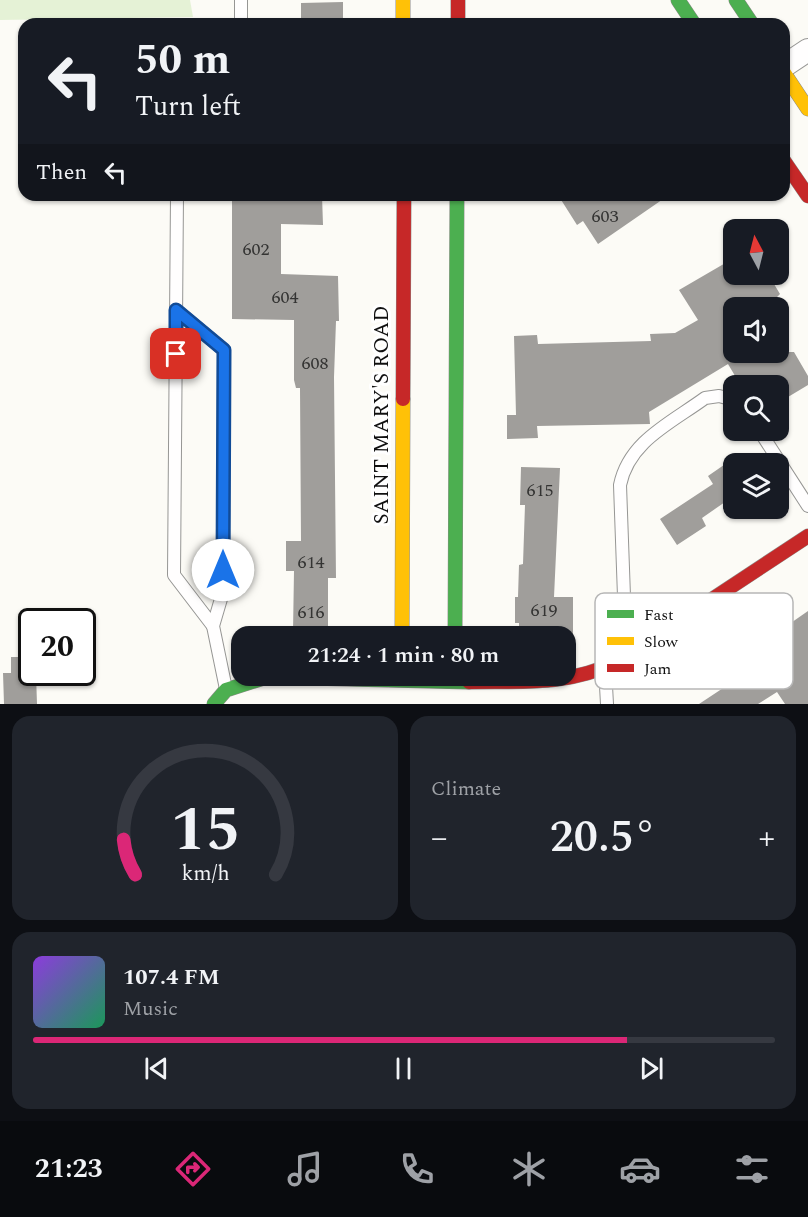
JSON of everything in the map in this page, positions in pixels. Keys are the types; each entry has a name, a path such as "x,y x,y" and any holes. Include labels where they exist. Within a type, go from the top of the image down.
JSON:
{"main road":[{"path":"403,0 403,18"},
{"path":"458,0 458,18"},
{"path":"678,0 690,18"},
{"path":"736,0 748,18"},
{"path":"790,83 808,109"},
{"path":"790,170 808,196"},
{"name":"SAINT MARY'S ROAD","path":"402,626 404,201"},
{"path":"455,626 457,201"},
{"path":"722,593 808,536"},
{"path":"576,677 595,672"},
{"path":"214,704 226,690 239,686"},
{"path":"402,686 402,696"}],"street":[{"path":"790,62 808,50"}],"lane":[{"path":"241,0 241,18"},
{"path":"177,201 174,575 213,626 226,690"},
{"path":"176,310 224,350 223,592 213,626"},
{"path":"624,593 621,485 623,470 635,448 705,398 723,397"},
{"path":"766,441 808,506"},
{"path":"606,689 607,704"}],"green space":[{"path":"0,0 190,0 193,17 18,18 0,20"}],"building":[{"path":"343,2 343,18 301,18 301,3"},
{"path":"232,201 322,201 323,225 281,224 281,274 338,276 339,321 336,321 334,377 336,578 328,578 328,626 293,626 294,571 286,571 286,541 301,541 300,388 296,388 294,380 294,320 232,319"},
{"path":"562,201 660,201 598,244 583,221 577,225"},
{"path":"723,264 723,285 775,285 780,294 777,297 723,297 723,363 789,363 789,352 794,352 808,376 808,385 789,396 789,375 734,375 728,364 649,412 650,424 537,426 538,438 507,439 507,415 516,415 514,336 537,335 538,344 651,341 650,334 675,333 698,320 679,290"},
{"path":"723,466 723,503 702,518 706,526 677,545 660,519 713,484 708,476"},
{"path":"521,467 560,468 554,597 573,597 573,626 519,626 519,623 515,623 519,565 523,564 525,505 520,505"},
{"path":"808,611 808,704 785,704 777,692 758,704 699,704 722,689 793,689 793,621"},
{"path":"11,657 18,657 18,686 36,686 37,704 4,704 3,673 11,673"}],"traffic: fast":[{"path":"678,0 690,18"},
{"path":"736,0 748,18"},
{"path":"455,626 457,201"},
{"path":"214,704 226,690 239,686"}],"traffic: slow":[{"path":"403,0 403,18"},
{"path":"790,82 808,109"},
{"path":"402,626 403,399"}],"traffic: jam":[{"path":"458,0 458,18"},
{"path":"790,170 808,196"},
{"path":"403,399 404,201"},
{"path":"722,593 808,536"},
{"path":"576,676 595,671"}],"route":[{"path":"176,354 176,310 224,350 223,570"}]}
